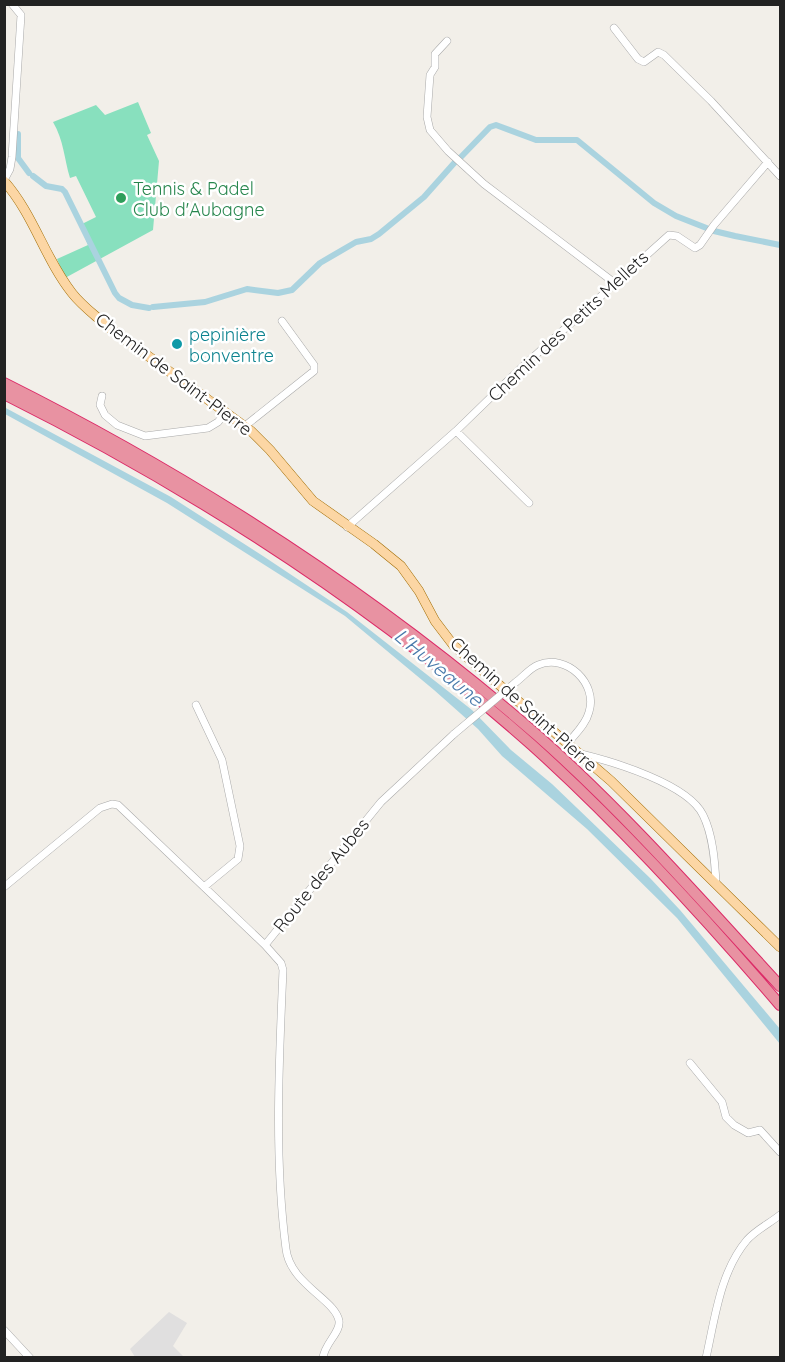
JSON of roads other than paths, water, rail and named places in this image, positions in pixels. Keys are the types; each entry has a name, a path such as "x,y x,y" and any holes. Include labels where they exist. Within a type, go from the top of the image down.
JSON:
{"highway":[{"path":"4,383 182,479 296,550 378,608 473,681 540,738 614,808 780,986"},
{"path":"4,394 176,486 263,541 373,616 458,683 532,746 608,816 702,915 780,1005"},
{"path":"734,935 780,991"}],"main road":[{"name":"Chemin de Saint-Pierre","path":"4,180 19,198 59,273 72,293 87,309 245,426 270,450 313,501 374,544 400,566 454,646 581,754 780,947"}],"street":[{"path":"4,180 10,169 12,157 21,15 12,4"},
{"path":"614,28 638,60 644,62 654,53 664,54 780,176"},
{"path":"447,41 435,54 435,67 430,75 427,117 430,130 448,151 484,184 616,284"},
{"name":"Chemin des Petits Mellets","path":"347,527 456,431 520,369 669,235 677,236 695,248 700,245 714,225 768,162"},
{"path":"245,426 314,371 314,365 282,321"},
{"path":"102,396 100,405 105,415 117,425 145,436 208,428 218,422 226,412"},
{"path":"456,431 529,502"},
{"name":"Route des Aubes","path":"322,1358 340,1324 333,1310 294,1271 286,1250 278,1085 283,970 281,963 265,945 377,806 454,734 538,665 555,662 570,667 583,680 590,692 590,710 585,723 568,743"},
{"path":"196,705 222,760 240,846 238,859 204,887"},
{"path":"581,754 616,763 682,791 690,798 704,816 709,832 716,884"},
{"path":"4,887 92,814 112,804 124,809 265,945"},
{"path":"690,1063 722,1102 726,1117 734,1125 748,1133 760,1130 780,1152"},
{"path":"706,1358 721,1289 734,1262 747,1240 780,1215"},
{"path":"4,1330 30,1358"}],"water":[{"path":"4,407 171,497 263,556 347,612 472,710 511,750 552,784 650,878 680,910 780,1029 780,1044 677,918 587,829 502,756 478,729 434,690 345,616 167,503 5,414"}],"waterway":[{"path":"459,159 490,127 496,125 536,140 577,140 654,203 676,216 709,229"},
{"path":"18,134 18,158 29,173"},
{"path":"153,307 205,302 247,289 278,293 292,290 320,263 356,242 371,239 379,234 424,197 456,161"},
{"path":"33,176 46,186 62,189 65,192 119,298 132,305 149,308"},
{"path":"714,231 780,245"}],"place":[{"name":"Tennis & Padel Club d'Aubagne","path":"121,198"},
{"name":"pepinière bonventre","path":"177,344"}],"water label":[{"name":"L'Huveaune","path":"439,667"}]}
